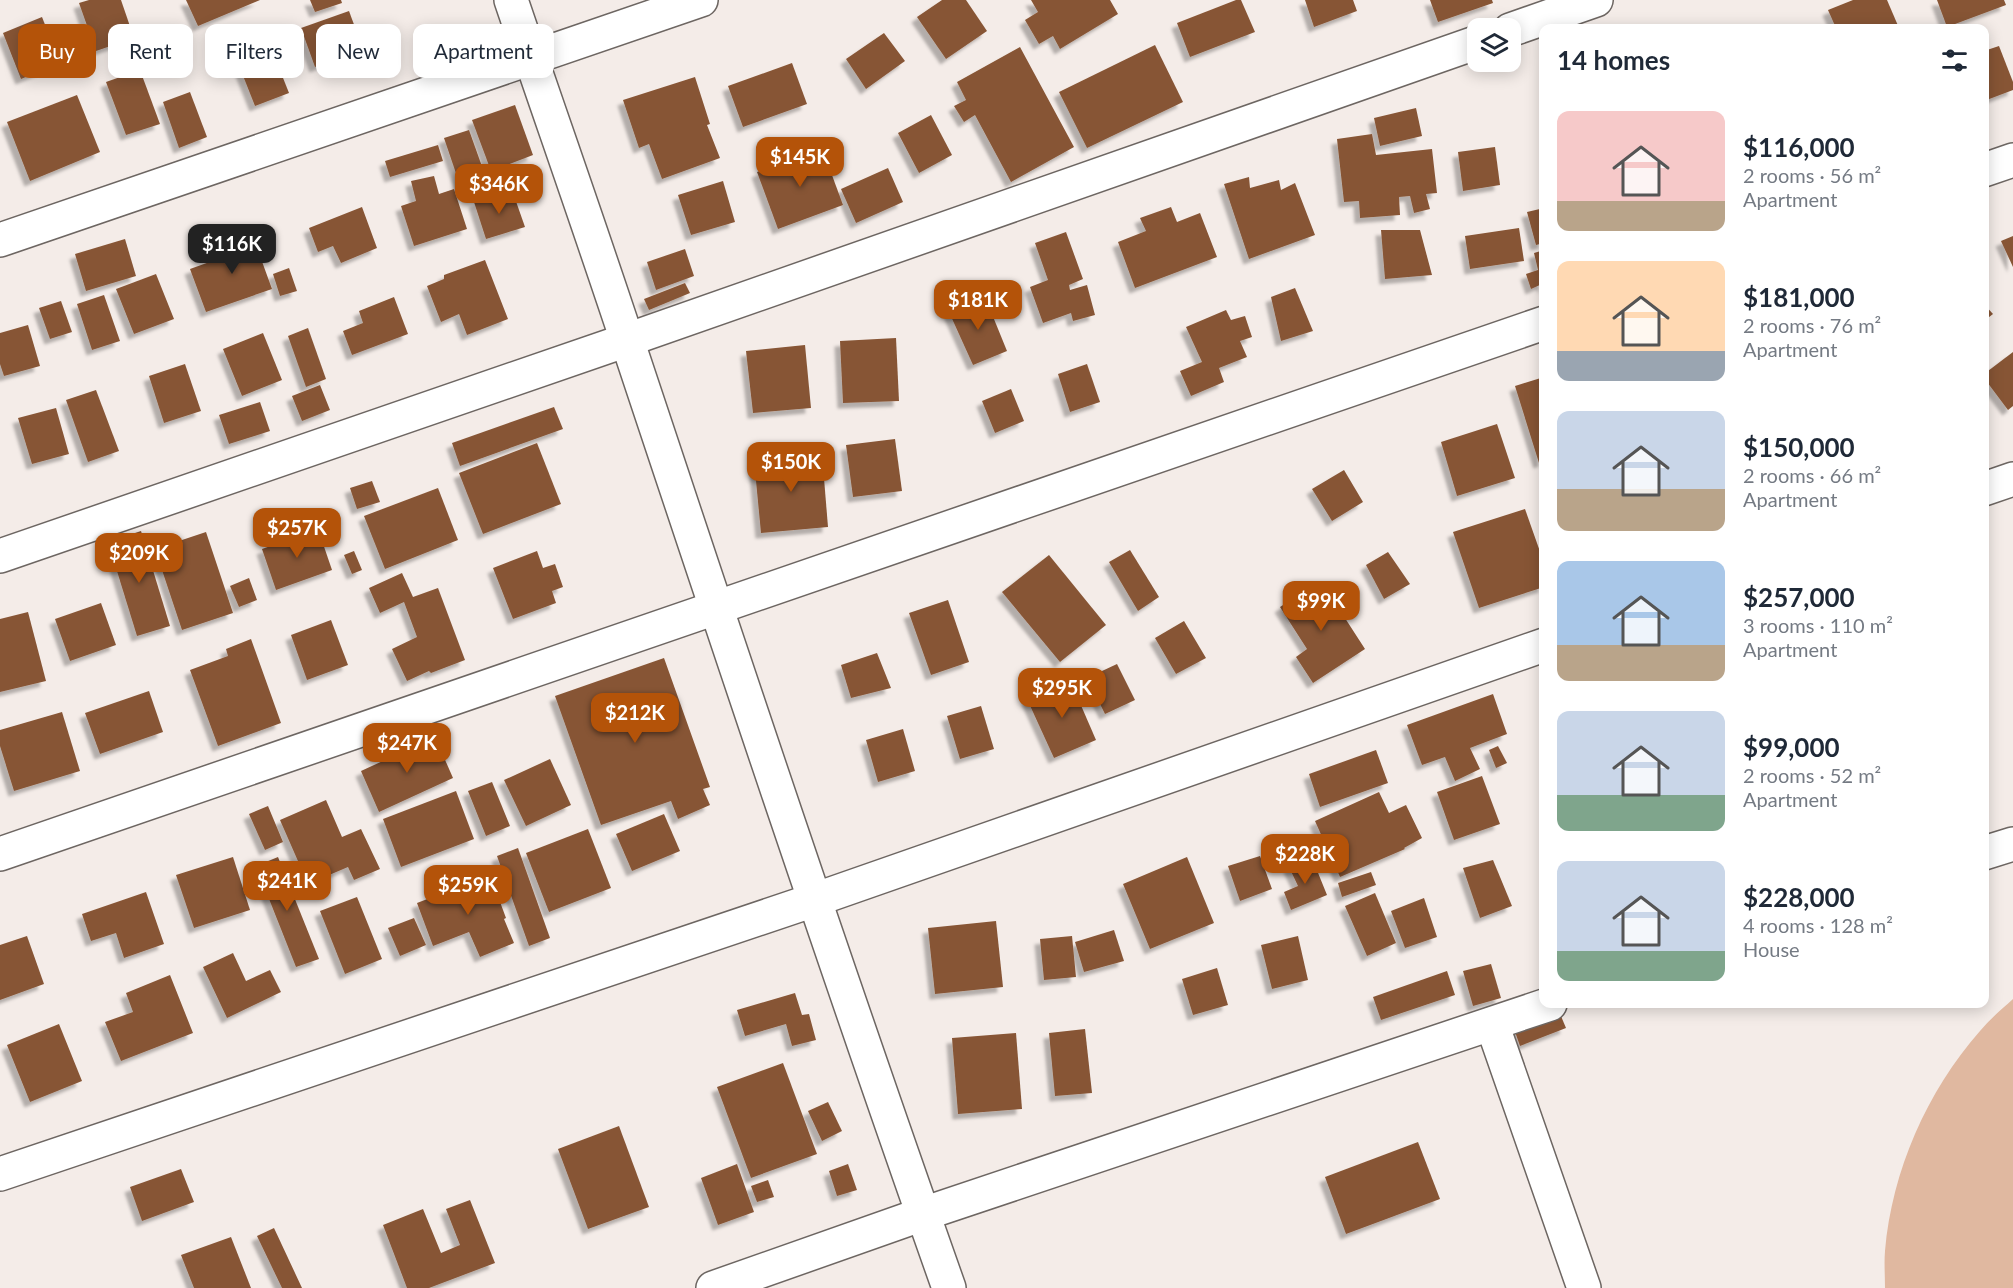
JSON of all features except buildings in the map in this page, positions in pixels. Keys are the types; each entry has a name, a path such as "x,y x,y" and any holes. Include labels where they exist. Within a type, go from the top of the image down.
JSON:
{"street":[{"path":"511,0 519,24"},
{"path":"554,50 701,0"},
{"path":"1521,26 1596,0"},
{"path":"0,556 627,340 1467,46"},
{"path":"0,240 473,78"},
{"path":"538,78 715,609 949,1288"},
{"path":"1989,168 2013,160"},
{"path":"0,854 1539,325"},
{"path":"1989,487 2013,479"},
{"path":"0,1174 814,900 1539,647"},
{"path":"1989,851 2013,844"},
{"path":"714,1288 923,1214 1539,1008"},
{"path":"1492,1024 1584,1288"}],"shaded area":[{"path":"2013,999 2013,1288 1885,1288 1885,1256 1889,1221 1895,1191 1915,1134 1928,1106 1961,1054 1996,1014"}]}
